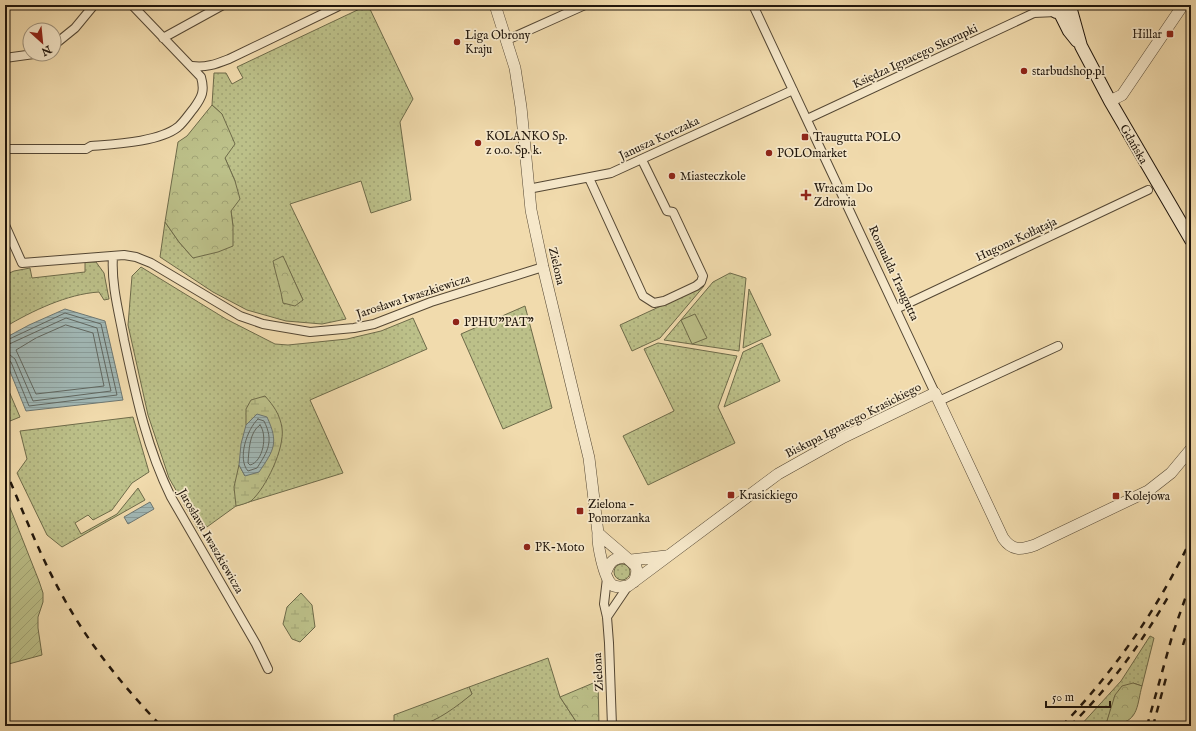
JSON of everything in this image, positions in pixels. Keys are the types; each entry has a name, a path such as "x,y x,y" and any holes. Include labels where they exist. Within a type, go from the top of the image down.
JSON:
{"main road":[{"name":"Gdańska","path":"1062,9 1069,31 1081,46 1110,102 1191,240"}],"street":[{"path":"62,39 75,28 94,5"},
{"path":"5,149 76,150 168,133 182,123 202,97 203,83 201,77 132,5"},
{"path":"163,38 223,5"},
{"name":"Zielona","path":"495,5 507,40 518,87 528,188 543,267 588,458 598,533 597,543 607,575 604,604 607,617 612,684 612,726"},
{"path":"507,40 585,5"},
{"name":"Romualda Traugutta","path":"753,5 1003,538 1008,545 1023,549 1148,491 1171,473 1191,449"},
{"name":"Księdza Ignacego Skorupki","path":"1034,13 1041,5"},
{"path":"1110,102 1122,95 1183,5"},
{"path":"192,66 201,68 229,59 337,7"},
{"name":"Księdza Ignacego Skorupki","path":"807,120 1034,13 1062,9"},
{"path":"5,58 22,56"},
{"name":"Janusza Korczaka","path":"528,188 611,174 793,90"},
{"path":"589,178 643,296 654,303 664,301 696,286 701,282 703,276 673,212 667,211 642,160"},
{"name":"Hugona Kołłątaja","path":"896,310 1148,190"},
{"name":"Jarosława Iwaszkiewicza","path":"5,225 22,263 26,264 113,256 136,258 151,263 240,316 263,324 310,332 354,328 374,324 431,302 543,267"},
{"name":"Jarosława Iwaszkiewicza","path":"113,256 117,306 141,419 159,473 174,502 256,644 268,669"},
{"path":"937,397 1058,346"},
{"name":"Biskupa Ignacego Krasickiego","path":"631,584 653,568 666,556 778,474 804,458 844,437 937,397"},
{"path":"598,533 636,566 637,574 607,617"},
{"name":"Biskupa Ignacego Krasickiego","path":"628,559 666,556"},
{"path":"628,559 616,558 609,563 607,575 612,585 620,588 631,584"}],"green space":[{"path":"368,5 413,99 400,122 411,200 371,213 361,181 290,204 346,319 322,324 286,321 247,310 213,292 160,257 165,222 179,242 193,258 233,226 231,211 235,181 225,158 222,114 212,105 214,73 226,73 232,84 243,78 237,67","holes":["283,257 303,300 284,304 281,288"]},
{"path":"212,105 222,114 235,144 225,158 235,181 240,199 231,211 233,246 218,252 193,258 179,242 165,222 178,142 187,136"},
{"path":"283,256 303,300 295,306 283,303 274,267 273,261"},
{"path":"85,262 96,262 104,273 109,299 104,300 99,292 75,296 38,309 5,327 5,275 14,271 30,268 32,278 85,272"},
{"path":"141,267 226,319 275,344 288,345 347,339 381,331 413,318 427,349 310,400 343,473 236,506 200,532 169,478 148,415 128,325 132,276"},
{"path":"730,273 746,278 739,351 664,340 713,282"},
{"path":"704,286 660,338 632,351 620,325"},
{"path":"749,289 771,335 743,348"},
{"path":"525,306 552,408 503,429 461,334"},
{"path":"695,314 707,338 692,344 681,320"},
{"path":"658,343 737,356 718,407 735,443 648,485 623,436 674,411 644,349"},
{"path":"762,343 780,381 724,407 743,352"},
{"path":"5,382 20,417 5,423"},
{"path":"265,396 274,407 280,419 282,428 281,446 273,467 263,487 257,495 251,501 236,506 234,487 239,465 245,476 257,414 246,425 246,409 251,400"},
{"path":"133,417 149,472 132,483 112,510 93,520 88,515 75,523 81,534 117,514 138,488 145,500 62,547 47,535 17,473 27,459 20,431"},
{"path":"5,495 39,581 43,593 43,602 38,617 42,655 5,665"},
{"path":"619,564 625,564 630,569 628,578 625,580 619,580 614,575 614,569"},
{"path":"301,593 312,605 315,627 300,642 292,639 283,624 287,607"},
{"path":"1150,636 1154,638 1142,686 1133,683 1111,709 1106,725 1080,726 1121,681"},
{"path":"548,658 560,697 579,726 418,726 436,718 472,694 469,687"},
{"path":"598,681 599,726 579,726 560,697"},
{"path":"1133,683 1142,686 1134,715 1117,726 1102,726 1106,724 1115,695 1122,686"},
{"path":"469,687 472,694 440,717 416,727 394,726 394,715"}],"water":[{"path":"65,309 105,321 123,400 26,411 5,359 5,338 29,325"},
{"path":"257,414 267,417 273,433 273,446 268,458 259,472 245,476 239,465 241,444 246,425"},
{"path":"150,502 154,509 128,524 124,517"}],"railway":[{"path":"5,469 51,575 70,609 112,670 161,726"},
{"path":"1062,726 1100,683 1134,638 1164,590 1191,539"},
{"path":"1147,726 1173,633 1191,582"},
{"path":"1070,726 1124,665 1147,632 1168,597"},
{"path":"1183,645 1191,619"},
{"path":"1153,726 1166,678"}],"place":[{"name":"Hillar","path":"1170,34"},
{"name":"Liga Obrony Kraju","path":"457,42"},
{"name":"starbudshop.pl","path":"1024,71"},
{"name":"Traugutta POLO","path":"805,137"},
{"name":"KOLANKO Sp. z o.o. Sp. k.","path":"478,143"},
{"name":"POLOmarket","path":"769,153"},
{"name":"Miasteczkole","path":"672,176"},
{"name":"Wracam Do Zdrowia","path":"806,195"},
{"name":"PPHU\"PAT\"","path":"456,322"},
{"name":"Krasickiego","path":"731,495"},
{"name":"Kolejowa","path":"1116,496"},
{"name":"Zielona - Pomorzanka","path":"580,511"},
{"name":"PK-Moto","path":"527,547"}]}
